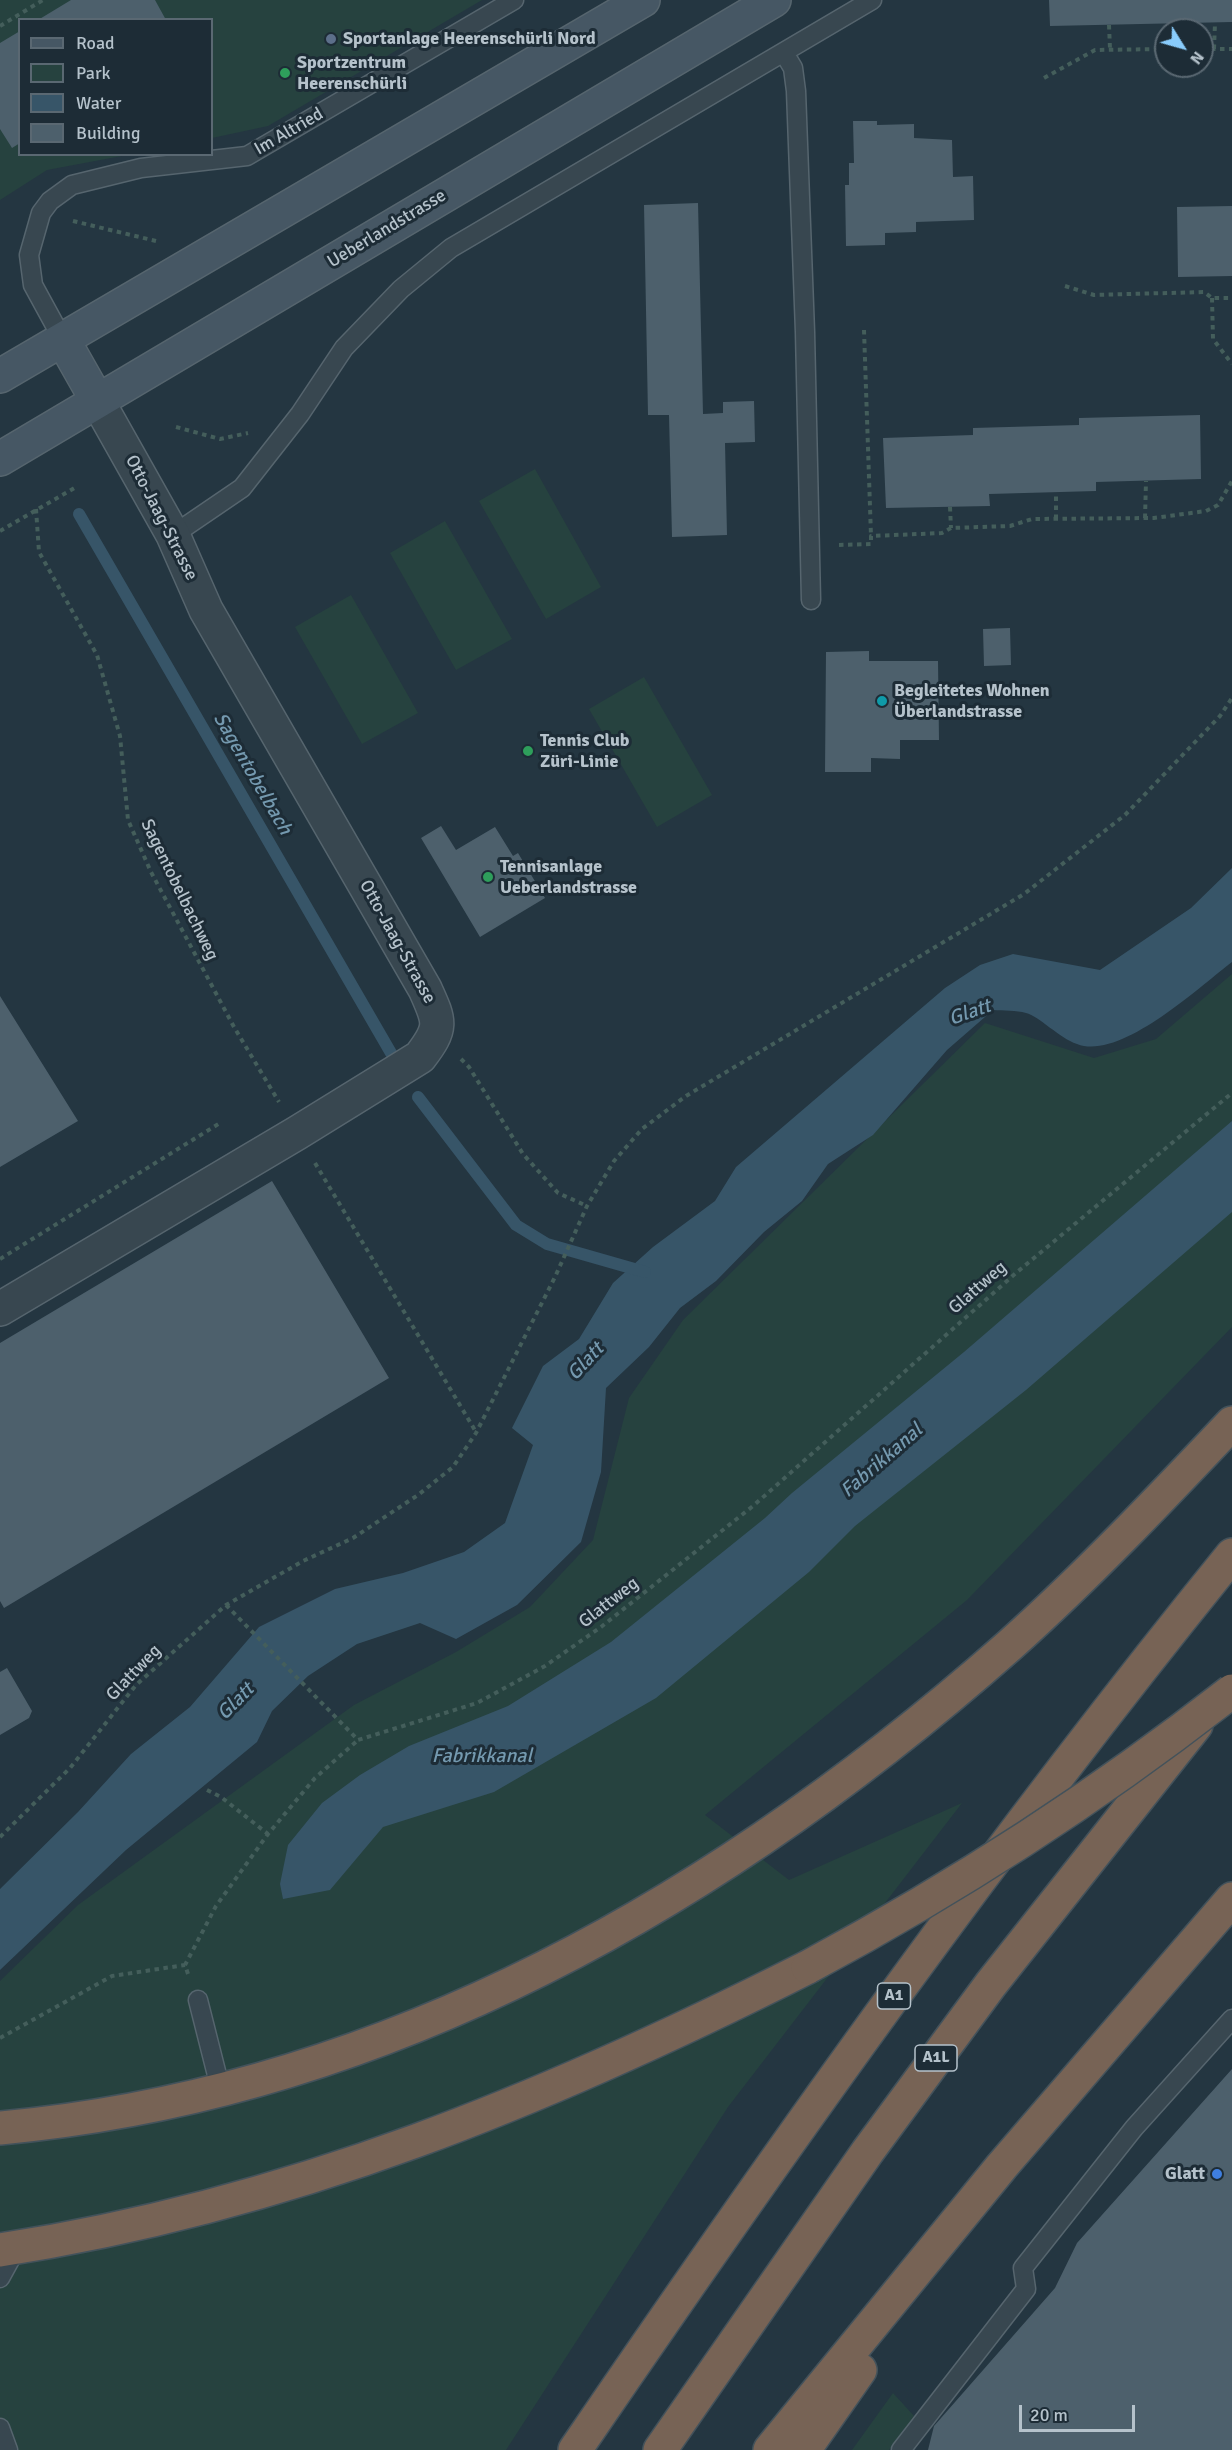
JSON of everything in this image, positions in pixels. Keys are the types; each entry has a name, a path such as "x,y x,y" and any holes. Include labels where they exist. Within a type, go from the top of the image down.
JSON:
{"highway":[{"path":"0,2128 105,2115 221,2091 309,2066 373,2043 501,1990 613,1932 683,1891 771,1833 934,1710 1012,1643 1088,1571 1232,1423"},
{"name":"A1","path":"575,2450 808,2114 923,1956 1060,1772 1232,1555"},
{"name":"A1L","path":"660,2450 868,2151 991,1984 1232,1681"},
{"path":"8,2249 93,2234 271,2190 386,2153 565,2084 659,2041 808,1967 935,1897 1021,1844 1106,1785 1232,1691"},
{"path":"770,2450 1002,2166 1232,1899"},
{"path":"804,2450 1002,2166"}],"main road":[{"path":"0,376 643,0"},
{"name":"Ueberlandstrasse","path":"0,459 774,0"},
{"path":"63,340 97,400"}],"street":[{"name":"Otto-Jaag-Strasse","path":"97,400 173,535 206,610 425,988 438,1018 434,1038"},
{"path":"0,1309 297,1133 420,1057 434,1038"}],"lane":[{"name":"Im Altried","path":"63,340 33,285 29,255 41,213 50,201 72,185 141,168 247,156 514,0"},
{"path":"173,535 242,488 300,414 344,348 401,289 451,248 872,0"},
{"path":"784,53 793,68 796,91 805,332 811,600"},
{"path":"198,2000 221,2091"},
{"path":"901,2450 1026,2289 1023,2268 1134,2128 1232,2019"},
{"path":"0,2278 8,2249"},
{"path":"0,2428 9,2450"}],"path":[{"path":"0,26 43,0"},
{"path":"1215,23 1214,49 1232,48"},
{"path":"1109,25 1110,49"},
{"path":"1044,78 1095,50 1154,49"},
{"path":"41,213 166,244"},
{"path":"1065,286 1094,295 1204,292 1212,298 1232,298"},
{"path":"1212,298 1213,339 1232,364"},
{"path":"810,546 871,544 864,330"},
{"path":"176,427 220,439 266,429 300,414"},
{"path":"1145,518 1146,481"},
{"path":"871,536 942,533 951,528 1010,526 1032,519 1145,518 1206,511 1218,505 1232,481"},
{"path":"0,531 76,487"},
{"path":"1056,492 1056,519"},
{"path":"950,507 951,528"},
{"name":"Sagentobelbachweg","path":"36,509 39,552 98,655 120,736 128,820 151,872 234,1027 476,1433"},
{"name":"Glattweg","path":"0,1837 70,1767 136,1685 226,1605 303,1561 353,1539 418,1495 453,1467 476,1433 555,1277 587,1206 614,1161 642,1129 686,1096 1024,894 1125,815 1220,716 1232,698"},
{"path":"434,1038 452,1050 470,1067 523,1154 558,1193 587,1206"},
{"name":"Glattweg","path":"358,1740 477,1703 545,1666 601,1627 753,1506 1016,1273 1232,1093"},
{"path":"0,1259 220,1123"},
{"path":"198,2000 185,1965 216,1906 268,1834 315,1778 358,1740 235,1617 226,1605"},
{"path":"207,1790 221,1797 268,1834"},
{"path":"0,2038 112,1976 185,1965"}],"green space":[{"name":"Sportzentrum Heerenschürli","path":"0,0 482,0 268,126 213,138 213,18 18,18 18,156 122,156 47,170 0,200"},
{"path":"535,469 601,587 546,619 479,501"},
{"path":"445,521 512,639 456,670 390,553"},
{"path":"351,595 418,713 362,744 295,627"},
{"path":"644,677 712,795 657,827 589,709"},
{"path":"1232,974 1232,1327 967,1600 705,1815 789,1880 962,1803 728,2107 506,2450 0,2450 0,1981 78,1905 354,1705 456,1652 530,1607 593,1540 629,1398 683,1320 985,1023 1094,1058 1156,1039"},
{"path":"893,2393 914,2416 889,2450 852,2450"}],"water":[{"path":"1232,868 1232,962 1158,1019 1115,1042 1095,1046 1077,1044 1031,1015 993,1010 947,1050 873,1135 828,1164 802,1201 764,1232 716,1281 680,1308 649,1347 606,1388 601,1472 581,1542 517,1605 456,1639 420,1623 357,1644 308,1676 272,1711 257,1742 126,1850 0,1970 0,1889 78,1812 131,1754 190,1707 259,1627 335,1589 403,1573 464,1552 505,1523 533,1445 512,1428 543,1366 579,1339 613,1283 653,1247 715,1201 736,1167 945,988 980,965 1013,954 1100,970 1191,908"},
{"name":"Fabrikkanal","path":"1232,1121 1232,1212 1026,1390 855,1526 809,1572 656,1698 494,1792 383,1827 330,1890 283,1899 280,1884 288,1845 322,1803 360,1775 409,1746 508,1706 611,1642 765,1518 792,1493 964,1352"}],"building":[{"path":"71,0 155,0 165,18 41,18"},
{"path":"1049,0 1232,0 1232,22 1214,22 1214,18 1154,18 1154,24 1050,26"},
{"path":"18,32 18,144 12,148 0,129 0,43"},
{"path":"853,121 877,121 877,125 914,124 914,138 952,140 953,177 973,176 974,220 916,222 916,232 885,233 885,245 846,246 845,185 849,185 849,163 854,163"},
{"path":"698,203 703,414 723,413 723,402 754,401 755,442 725,443 727,535 672,537 669,415 648,415 644,205"},
{"path":"1232,206 1232,276 1178,277 1177,207"},
{"path":"1200,415 1201,479 1096,482 1096,491 989,494 990,506 886,508 883,438 973,435 973,428 1079,425 1079,418"},
{"path":"1010,628 1011,665 984,666 983,629"},
{"name":"Begleitetes Wohnen Überlandstrasse","path":"869,651 869,661 938,661 939,740 900,740 900,759 871,758 871,772 825,772 826,652"},
{"name":"Tennisanlage Ueberlandstrasse","path":"441,826 456,850 495,827 513,856 518,853 545,898 480,937 421,838"},
{"path":"0,996 78,1121 0,1167"},
{"path":"272,1181 389,1378 4,1608 0,1601 0,1343"},
{"path":"7,1668 32,1711 29,1718 0,1735 0,1672"},
{"name":"Glatt","path":"1232,2069 1232,2450 928,2450 934,2426 1055,2288 1077,2243"}],"waterway":[{"name":"Sagentobelbach","path":"79,514 391,1053"},
{"name":"Sagentobelbach","path":"418,1097 516,1225 547,1244 645,1272"}],"place":[{"name":"Sportanlage Heerenschürli Nord","path":"331,39"},
{"name":"Sportzentrum Heerenschürli","path":"285,73"},
{"name":"Begleitetes Wohnen Überlandstrasse","path":"882,701"},
{"name":"Tennis Club Züri-Linie","path":"528,751"},
{"name":"Tennisanlage Ueberlandstrasse","path":"488,877"},
{"name":"Glatt","path":"1217,2174"}]}
